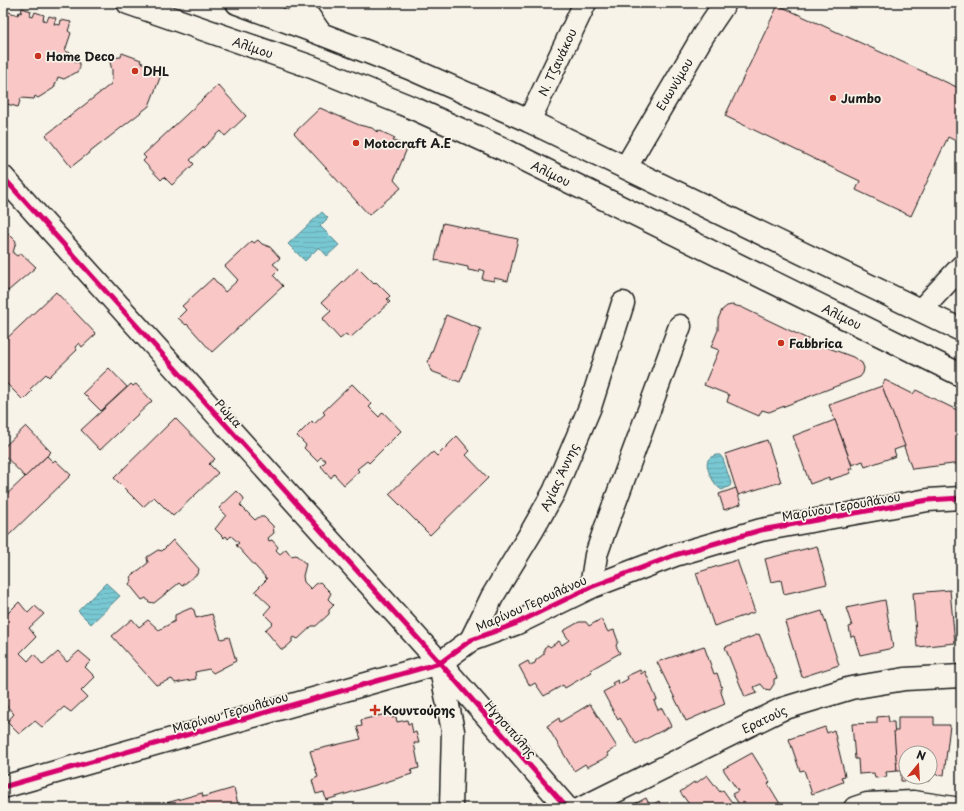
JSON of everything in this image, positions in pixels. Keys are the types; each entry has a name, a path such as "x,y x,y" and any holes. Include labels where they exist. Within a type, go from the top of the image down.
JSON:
{"street":[{"name":"Αλίμου","path":"128,3 312,67 413,108 501,148 961,375"},
{"path":"237,3 409,68 529,122 626,167 961,330"},
{"path":"297,3 303,8 321,34"},
{"name":"Ν. Τζανάκου","path":"529,122 585,3"},
{"name":"Ευωνύμου","path":"626,167 704,34 725,3"},
{"name":"Ρώμα","path":"3,177 440,663"},
{"path":"921,310 961,267"},
{"name":"Αγίας Άννης","path":"471,640 492,597 554,492 590,407 623,303"},
{"path":"591,587 596,555 680,326"},
{"name":"Μαρίνου Γερουλάνου","path":"3,787 440,663 471,640 515,624 591,587 675,555 761,530 928,500 961,498"},
{"path":"440,663 453,731 451,808"},
{"name":"Ηγησιπύλης","path":"440,663 567,808"},
{"name":"Ερατούς","path":"582,808 782,709 851,688 905,679 961,676"},
{"path":"855,808 867,804 913,802 954,808"}],"water":[{"path":"322,212 328,218 320,226 339,245 327,256 319,247 305,261 288,244"},
{"path":"720,455 723,459 731,483 730,486 722,490 713,481 707,463 711,457"},
{"path":"106,583 120,596 91,624 78,611"}],"building":[{"path":"778,5 961,89 961,141 960,143 948,137 911,216 856,190 860,181 725,116"},
{"name":"Home Deco","path":"22,8 31,11 30,16 33,17 35,12 44,15 43,20 47,21 49,16 56,18 54,24 60,25 61,20 71,22 68,31 71,33 65,51 73,54 75,61 80,63 80,67 77,72 64,79 58,77 54,88 38,98 35,96 34,99 21,98 18,107 3,103 3,10 18,15 19,12 21,13"},
{"path":"122,53 141,60 140,62 163,70 149,106 71,167 46,135 111,84 112,70 109,58 121,57"},
{"path":"218,85 246,116 225,136 221,131 190,160 194,164 172,185 164,177 161,180 143,161 146,158 143,155"},
{"path":"320,108 359,125 372,128 377,132 378,130 395,138 393,141 408,146 394,180 401,188 369,215 294,133"},
{"path":"443,223 518,239 508,281 494,278 494,281 482,279 484,271 480,269 479,272 468,270 468,267 435,260"},
{"path":"3,228 16,241 13,253 17,256 21,253 36,267 8,291 3,286"},
{"path":"258,240 262,244 270,247 280,258 273,264 279,269 273,275 283,286 212,352 187,324 186,325 178,318 186,310 182,306 213,278 225,292 238,280 225,266 252,241 254,243"},
{"path":"358,268 374,284 376,282 390,296 387,299 390,302 350,338 346,334 340,339 322,319 331,311 322,302"},
{"path":"56,292 96,334 82,347 79,343 75,347 77,350 49,377 46,374 30,389 32,391 23,400 3,380 3,342"},
{"path":"732,305 741,307 818,344 853,357 862,363 864,368 863,373 860,377 769,412 762,410 759,416 727,402 729,395 704,385 719,350 711,347 718,330 718,319 722,310 727,306"},
{"path":"446,315 481,329 460,382 431,371 428,362"},
{"path":"109,368 127,387 101,411 83,393"},
{"path":"885,380 913,394 916,390 961,412 961,463 912,469 882,386"},
{"path":"131,384 133,386 136,384 152,401 100,450 81,430"},
{"path":"352,384 372,404 369,407 379,417 383,412 401,431 369,463 367,461 357,469 359,471 344,485 334,474 331,478 321,466 326,461 321,457 317,461 304,448 306,445 297,436 312,421 314,424 325,414 323,412"},
{"path":"882,386 905,446 894,450 896,456 865,467 863,461 852,465 829,405"},
{"path":"175,418 215,459 209,464 218,473 173,516 154,497 143,507 114,478"},
{"path":"835,420 853,469 849,469 851,473 829,480 829,477 810,484 793,436"},
{"path":"26,426 51,452 25,477 3,454 3,448"},
{"path":"457,436 470,451 466,455 488,478 430,535 389,494 433,452 437,456"},
{"path":"767,440 781,482 738,495 725,454"},
{"path":"47,456 53,462 55,460 71,475 8,536 3,531 3,498"},
{"path":"736,488 741,504 724,510 719,494"},
{"path":"237,491 244,500 240,505 255,520 259,517 264,517 273,526 274,533 268,538 269,541 272,540 278,547 276,550 280,554 286,549 291,556 296,555 306,564 303,576 304,582 311,589 320,582 331,593 328,599 334,605 329,610 329,614 316,626 312,626 298,639 294,637 292,638 292,642 284,649 281,649 265,630 273,623 264,614 271,606 255,591 267,579 236,545 239,543 231,536 228,539 226,536 224,538 215,529 226,515 219,508"},
{"path":"959,535 961,535 961,565"},
{"path":"173,540 199,569 198,573 182,586 179,583 154,603 149,602 146,598 142,600 129,584 132,580 130,577 148,563 147,557 158,550 162,551"},
{"path":"817,546 827,584 784,594 781,580 771,582 765,559"},
{"path":"737,560 755,612 714,626 696,573"},
{"path":"950,590 955,643 917,647 913,593"},
{"path":"885,600 893,648 860,655 854,636 851,637 849,627 852,626 846,608"},
{"path":"19,602 28,613 35,606 44,614 29,628 36,637 20,653 28,661 34,654 43,665 58,652 67,662 79,651 91,661 85,667 95,677 81,691 87,697 71,712 64,707 42,727 35,721 19,734 7,722 14,714 3,702 3,618"},
{"path":"191,608 194,610 196,618 212,614 221,639 229,637 236,661 213,673 209,669 195,672 196,679 175,683 172,679 156,685 112,636 132,619 139,627 148,620 159,630 175,621 175,615"},
{"path":"822,611 839,665 802,677 785,622"},
{"path":"601,619 608,632 614,630 618,641 616,646 620,653 590,670 592,672 565,688 563,685 544,696 535,683 530,686 519,666 528,661 530,665 535,663 536,660 544,654 544,648 548,645 550,647 559,641 562,645 569,640 563,631 579,622 586,622 589,626"},
{"path":"759,634 777,678 774,679 774,684 770,690 765,689 761,684 754,687 757,693 745,697 725,647"},
{"path":"704,646 714,674 717,673 725,704 686,721 657,662"},
{"path":"640,670 641,674 645,671 657,700 654,701 658,710 662,708 671,726 636,744 620,718 618,720 603,692 614,686 612,683 618,680 619,684 628,679 627,676"},
{"path":"590,704 617,747 607,753 609,756 587,767 585,764 574,771 547,726 559,718 560,722"},
{"path":"390,713 392,718 396,717 397,722 407,720 408,724 411,723 413,733 416,732 419,743 414,743 419,768 411,770 412,774 326,800 324,792 316,794 312,780 318,777 310,751 361,739 357,727 362,726 361,720"},
{"path":"888,716 889,722 894,722 897,771 886,772 887,777 875,778 874,773 859,774 858,759 855,759 852,724 877,723 877,717"},
{"path":"898,717 934,717 934,725 950,725 944,775 938,775 938,745 898,745 897,771 894,731 898,731"},
{"path":"825,727 827,733 834,730 845,776 841,777 843,782 812,794 804,770 800,771 789,739"},
{"path":"752,753 770,782 768,784 782,807 742,808 732,794 738,791 723,769"},
{"path":"707,775 720,792 723,790 736,808 692,808 680,792 694,782 695,784"},
{"path":"234,788 239,808 152,807 202,793 203,797"},
{"path":"646,798 650,806 659,801 662,808 627,808"}],"cycle path":[{"path":"3,177 440,663 567,808"},
{"path":"3,787 440,663 471,640 515,624 591,587 675,555 761,530 928,500 961,498"}],"place":[{"name":"Home Deco","path":"38,56"},
{"name":"DHL","path":"135,71"},
{"name":"Jumbo","path":"833,98"},
{"name":"Motocraft Α.Ε","path":"356,143"},
{"name":"Fabbrica","path":"781,343"},
{"name":"Κουντούρης","path":"375,710"}]}
